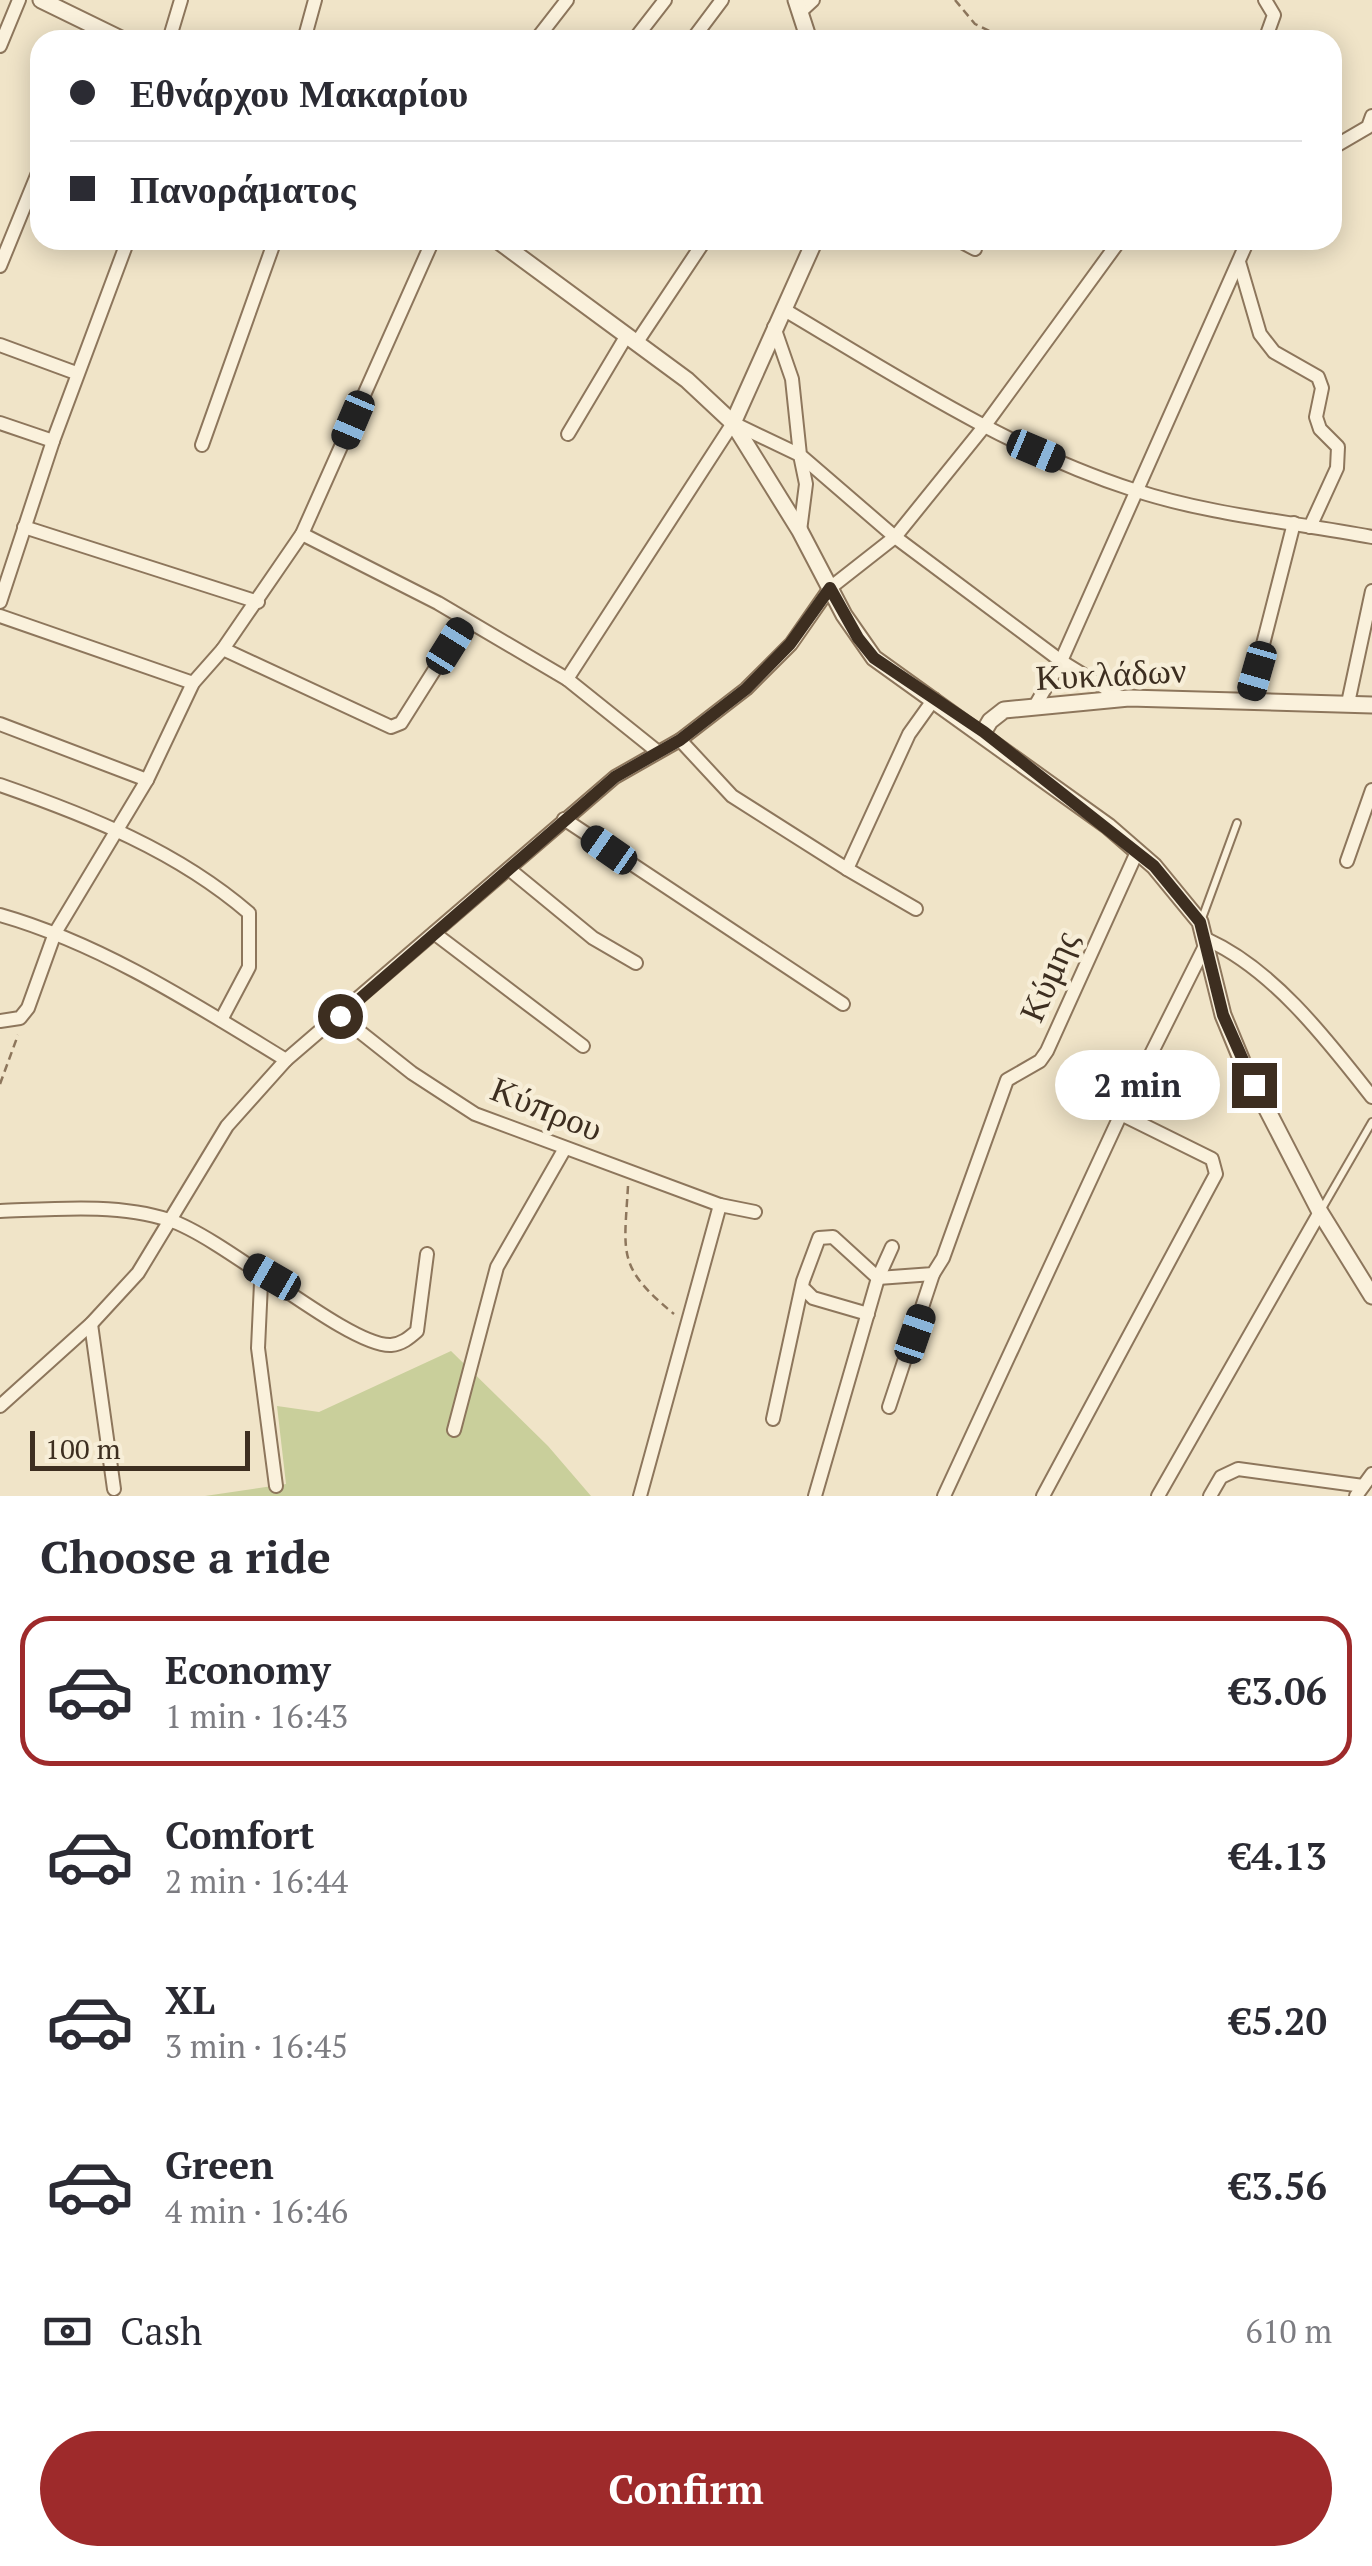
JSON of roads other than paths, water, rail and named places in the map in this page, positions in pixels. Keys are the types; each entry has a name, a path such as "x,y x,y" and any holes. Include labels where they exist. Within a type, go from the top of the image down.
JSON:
{"street":[{"path":"0,46 19,0"},
{"path":"42,0 88,30"},
{"path":"172,30 182,0"},
{"path":"307,30 316,0"},
{"path":"544,30 567,0"},
{"path":"642,30 664,0"},
{"path":"700,30 722,0"},
{"path":"806,30 798,6 813,0"},
{"path":"1266,0 1274,14 1268,30"},
{"path":"1342,142 1368,127 1372,116"},
{"path":"0,266 30,192"},
{"path":"0,602 76,373 124,250"},
{"path":"202,445 271,250"},
{"path":"0,1021 20,1018 28,1008 55,933 147,780 193,683 258,602 302,534 429,250"},
{"path":"510,250 632,338 733,423 800,455 895,538 1061,660 1123,699"},
{"path":"568,434 698,250"},
{"path":"567,679 733,423 810,250"},
{"path":"0,1406 91,1324 138,1273 227,1126 286,1060 615,777 680,740 746,689 780,656 830,588 895,538 983,428 1113,250"},
{"path":"1035,706 1061,660 1244,250"},
{"path":"1239,262 1260,334 1274,352 1318,377 1322,388 1316,418 1320,430 1338,447 1337,468 1310,527"},
{"path":"783,309 983,428 1135,490 1372,537"},
{"path":"774,327 792,378 806,484 800,531"},
{"path":"0,345 76,373"},
{"path":"0,423 53,440"},
{"path":"733,423 800,531 858,638 874,658 984,732 1137,852 1200,922 1233,1040 1320,1212 1372,1296"},
{"path":"1249,700 1294,523"},
{"path":"24,527 258,602"},
{"path":"302,534 466,620 567,679 658,752"},
{"path":"1348,703 1372,591"},
{"path":"0,616 193,683"},
{"path":"223,649 391,727 401,723 466,620"},
{"name":"Κυκλάδων","path":"984,732 996,714 1035,706 1123,699 1372,705"},
{"path":"847,869 909,734 934,700"},
{"path":"0,724 147,780"},
{"path":"680,740 732,796 916,909"},
{"path":"0,785 118,830 216,884 250,913 248,967 221,1020"},
{"path":"1347,862 1372,790"},
{"path":"564,819 842,1004"},
{"name":"Κύμης","path":"889,1407 1007,1080 1040,1061 1047,1051 1137,852"},
{"path":"509,869 594,938 636,963"},
{"path":"0,915 55,933 221,1020 286,1060"},
{"path":"434,932 584,1046"},
{"path":"1208,940 1235,952 1330,1043 1372,1097"},
{"path":"944,1496 1121,1114 1208,940"},
{"name":"Κύπρου","path":"340,1016 412,1073 475,1114 720,1205 755,1212"},
{"path":"1044,1496 1216,1174 1212,1159 1121,1114"},
{"path":"454,1430 497,1266 564,1150"},
{"path":"640,1496 720,1205"},
{"path":"0,1211 82,1210 150,1214 170,1220 272,1277 334,1321 388,1345 407,1340 417,1330 427,1254"},
{"path":"1158,1496 1320,1212"},
{"path":"772,1419 815,1244 826,1235 878,1278 934,1274"},
{"path":"815,1496 878,1278 892,1247"},
{"path":"272,1277 261,1283 258,1348 276,1486"},
{"path":"805,1290 812,1298 868,1314"},
{"path":"91,1324 114,1489"},
{"path":"1210,1496 1221,1476 1238,1469 1360,1491 1372,1474"}],"lane":[{"path":"1200,922 1237,822"},
{"path":"1320,1212 1372,1122"}]}
